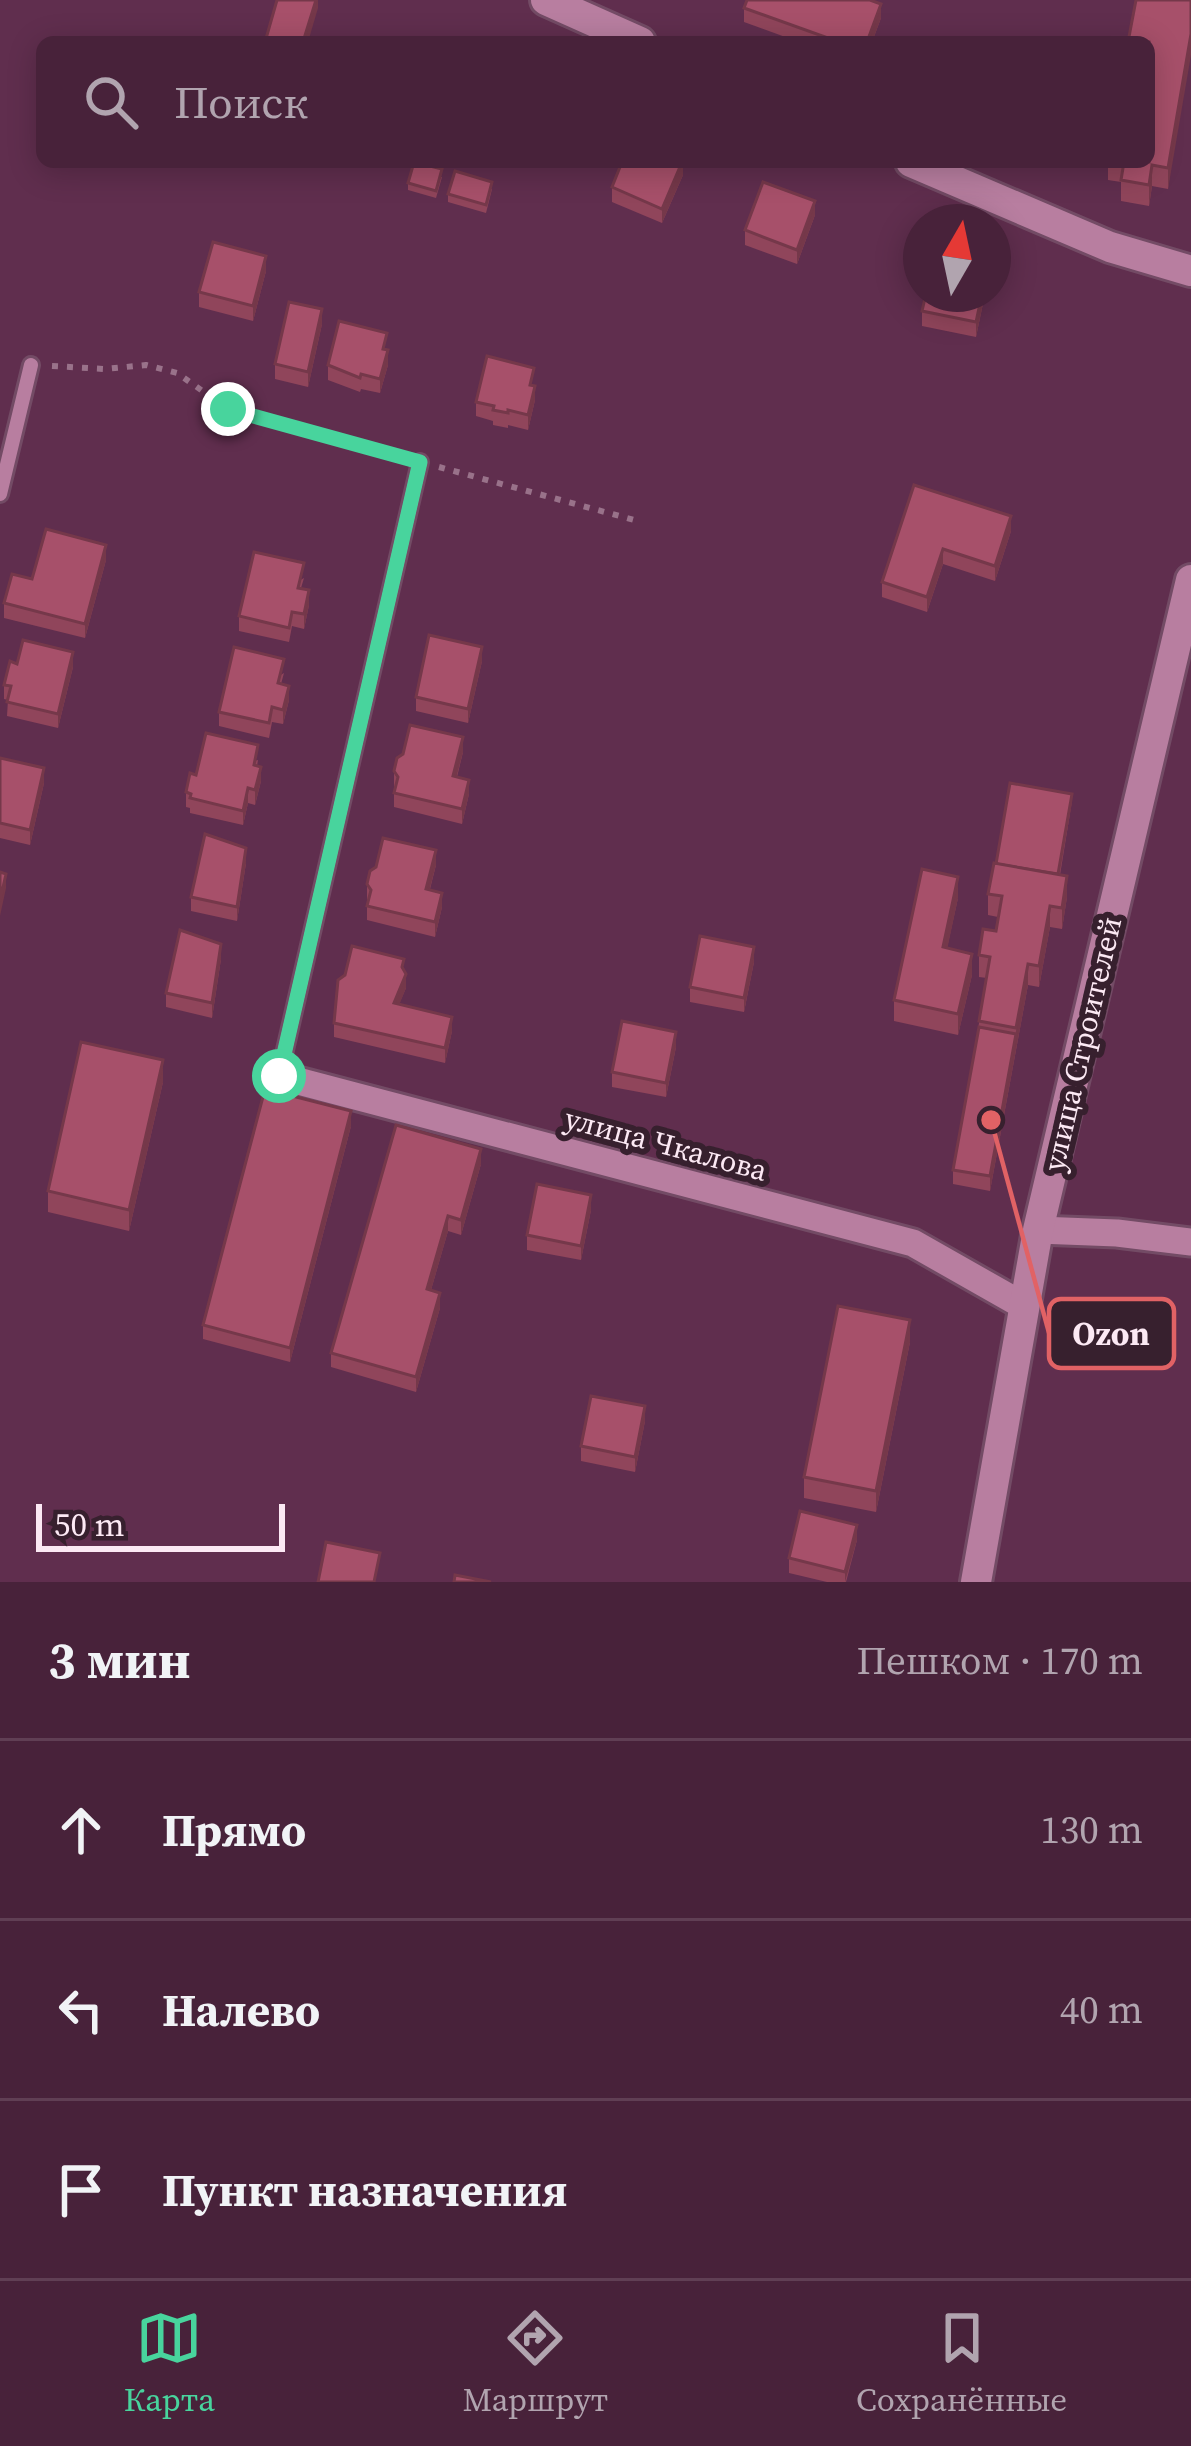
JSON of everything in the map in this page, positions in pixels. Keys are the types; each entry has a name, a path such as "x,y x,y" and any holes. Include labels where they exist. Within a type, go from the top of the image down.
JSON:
{"main road":[{"path":"546,0 627,36"},
{"path":"925,168 1110,247 1191,271"},
{"name":"улица Строителей","path":"976,1582 1038,1231 1191,580"}],"street":[{"name":"улица Чкалова","path":"279,1076 913,1243 1024,1306"},
{"path":"1038,1231 1117,1233 1191,1242"}],"lane":[{"path":"0,494 32,365"},
{"path":"279,1076 420,462"}],"path":[{"path":"32,365 162,369 177,373 228,409 638,521"}],"building":[{"path":"277,0 316,0 305,36 267,36"},
{"path":"747,0 870,0 881,4 869,36 822,36 744,8"},
{"path":"1136,0 1191,0 1191,34 1168,168 1155,166 1155,36 1129,36"},
{"path":"412,168 442,169 436,191 408,183"},
{"path":"620,168 679,168 662,209 612,187"},
{"path":"1123,168 1152,168 1149,185 1121,180"},
{"path":"455,171 492,182 486,205 448,194"},
{"path":"763,182 815,201 797,250 745,230"},
{"path":"213,242 266,256 253,306 199,292"},
{"path":"289,302 322,309 308,372 275,364"},
{"path":"927,312 978,312 976,322"},
{"path":"339,321 387,333 380,379 361,374 360,378 328,365"},
{"path":"487,356 534,368 528,415 493,410 494,406 476,402"},
{"path":"914,485 1011,516 995,566 943,549 927,597 882,582"},
{"path":"46,529 106,545 85,624 4,603 12,574 32,579"},
{"path":"254,552 304,563 298,588 309,590 304,614 292,612 289,628 239,616"},
{"path":"429,635 482,647 468,709 416,697"},
{"path":"23,640 73,652 58,714 7,702 11,686 4,685 10,661 17,664"},
{"path":"234,647 284,659 278,683 289,686 283,710 272,707 269,723 219,712"},
{"path":"410,725 463,737 453,776 469,780 462,809 394,793 397,758 403,754"},
{"path":"206,733 258,745 254,765 261,767 255,790 248,788 243,811 190,798 186,792 190,773 196,775"},
{"path":"0,758 44,768 30,830 0,823"},
{"path":"1010,783 1072,794 1058,874 996,864"},
{"path":"205,834 246,848 237,907 191,897"},
{"path":"383,838 436,850 426,889 442,893 435,922 367,906 370,871 376,867"},
{"path":"994,863 1067,876 1062,908 1050,906 1039,966 1028,964 1016,1028 979,1021 990,957 979,955 983,929 996,931 1002,896 988,894"},
{"path":"922,869 958,877 943,947 972,954 958,1014 894,1000"},
{"path":"180,930 221,944 212,1003 166,993"},
{"path":"700,936 754,947 744,998 690,987"},
{"path":"352,946 404,959 406,974 394,1003 452,1017 445,1048 334,1023 338,980 345,975"},
{"path":"622,1021 676,1032 666,1083 612,1072"},
{"path":"979,1027 1016,1034 990,1176 953,1170"},
{"path":"81,1042 163,1060 129,1210 48,1191"},
{"path":"265,1089 351,1111 290,1348 203,1325"},
{"path":"396,1125 481,1149 461,1220 448,1216 427,1289 440,1293 416,1377 331,1353"},
{"path":"537,1184 591,1195 581,1246 527,1235"},
{"path":"838,1306 910,1320 876,1491 804,1477"},
{"path":"591,1396 645,1406 635,1457 581,1446"},
{"path":"800,1511 857,1525 845,1572 789,1558"},
{"path":"326,1542 380,1553 374,1582 318,1582"},
{"path":"455,1575 491,1582 454,1582"}],"place":[{"name":"Ozon","path":"991,1120"}],"route":[{"path":"228,409 420,462 279,1076"}]}
